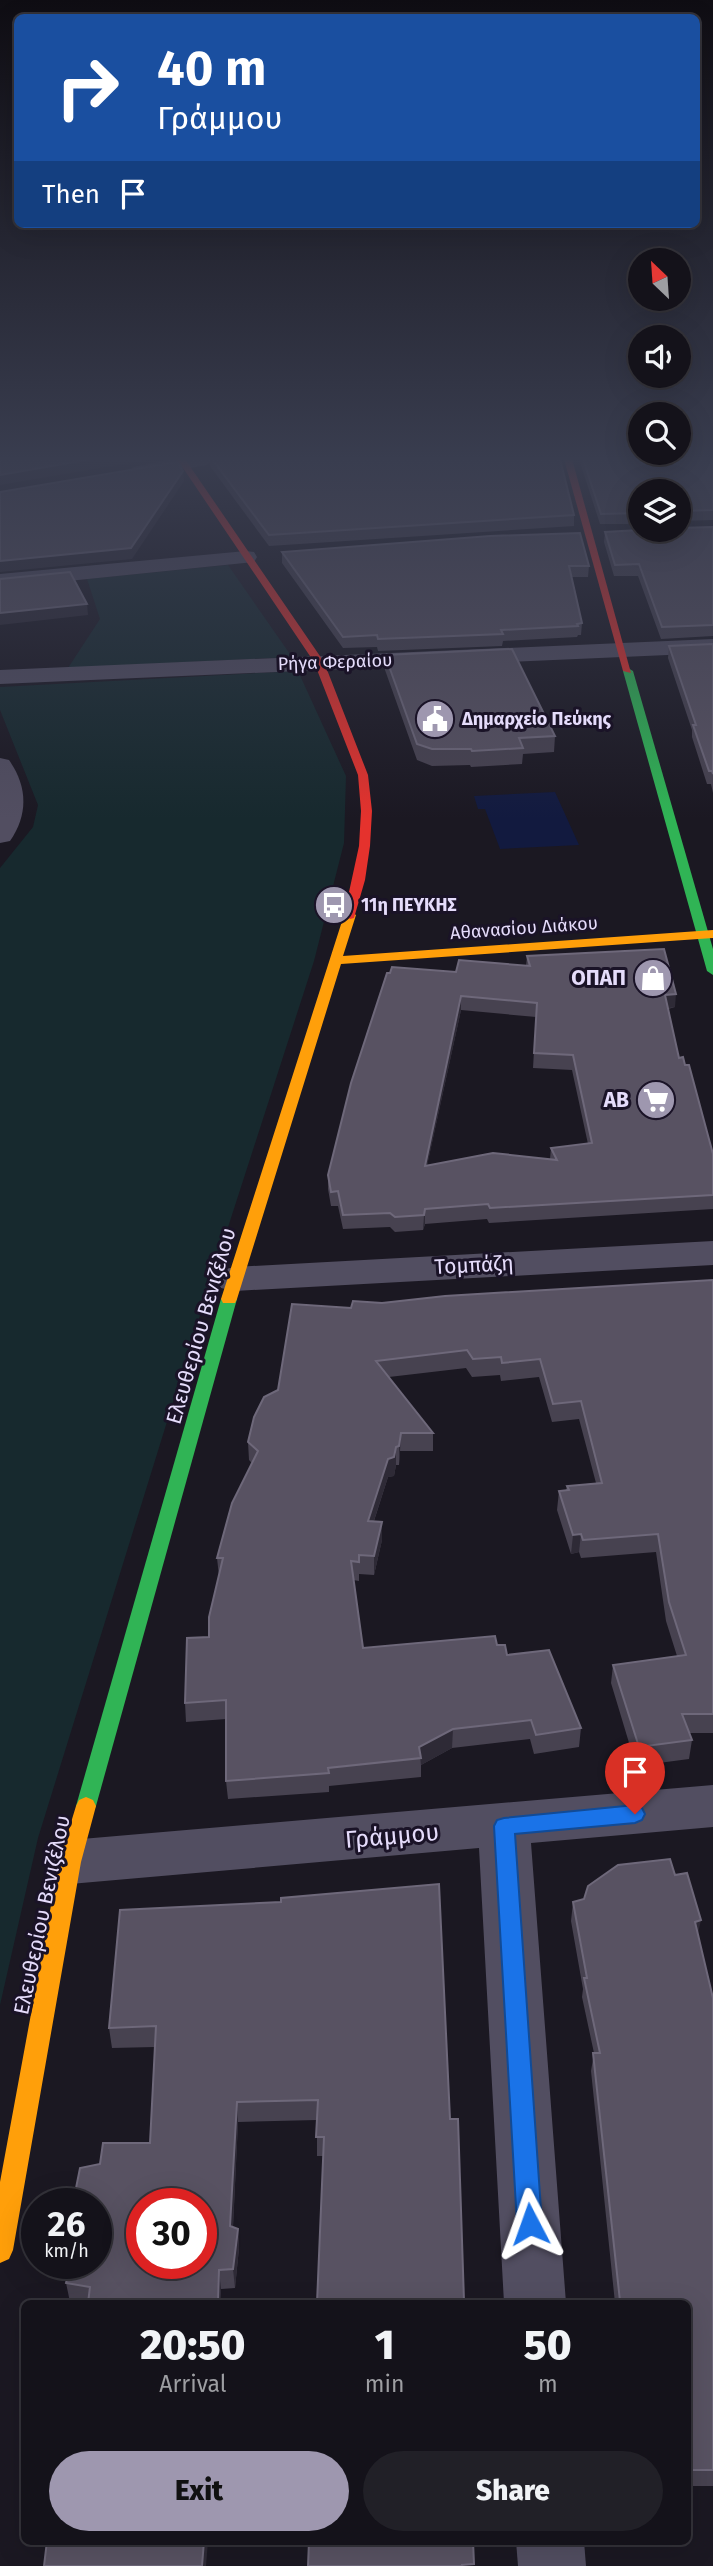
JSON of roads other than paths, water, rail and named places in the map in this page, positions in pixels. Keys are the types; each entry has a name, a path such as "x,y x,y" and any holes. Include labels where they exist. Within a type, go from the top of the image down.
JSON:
{"street":[{"path":"0,581 23,579"},
{"name":"Ελευθερίου Βενιζέλου","path":"0,2250 70,1863 235,1279 338,960 365,858 366,793 363,775 318,662 261,579"},
{"path":"607,579 621,649 708,934 713,971"},
{"name":"Ρήγα Φεραίου","path":"0,677 713,646"},
{"path":"0,766 13,800 9,820 0,835"},
{"name":"Αθανασίου Διάκου","path":"338,960 708,934"},
{"name":"Τομπάζη","path":"235,1279 713,1253"},
{"name":"Γράμμου","path":"70,1863 713,1807"},
{"path":"504,1826 535,2300"},
{"path":"550,2545 552,2566"}],"water":[{"path":"555,792 579,845 500,849 485,809 478,809 474,796"}],"place":[{"name":"Δημαρχείο Πεύκης","path":"435,719"},
{"name":"11η ΠΕΥΚΗΣ","path":"334,905"},
{"name":"ΟΠΑΠ","path":"653,978"},
{"name":"ΑΒ","path":"656,1100"}]}
